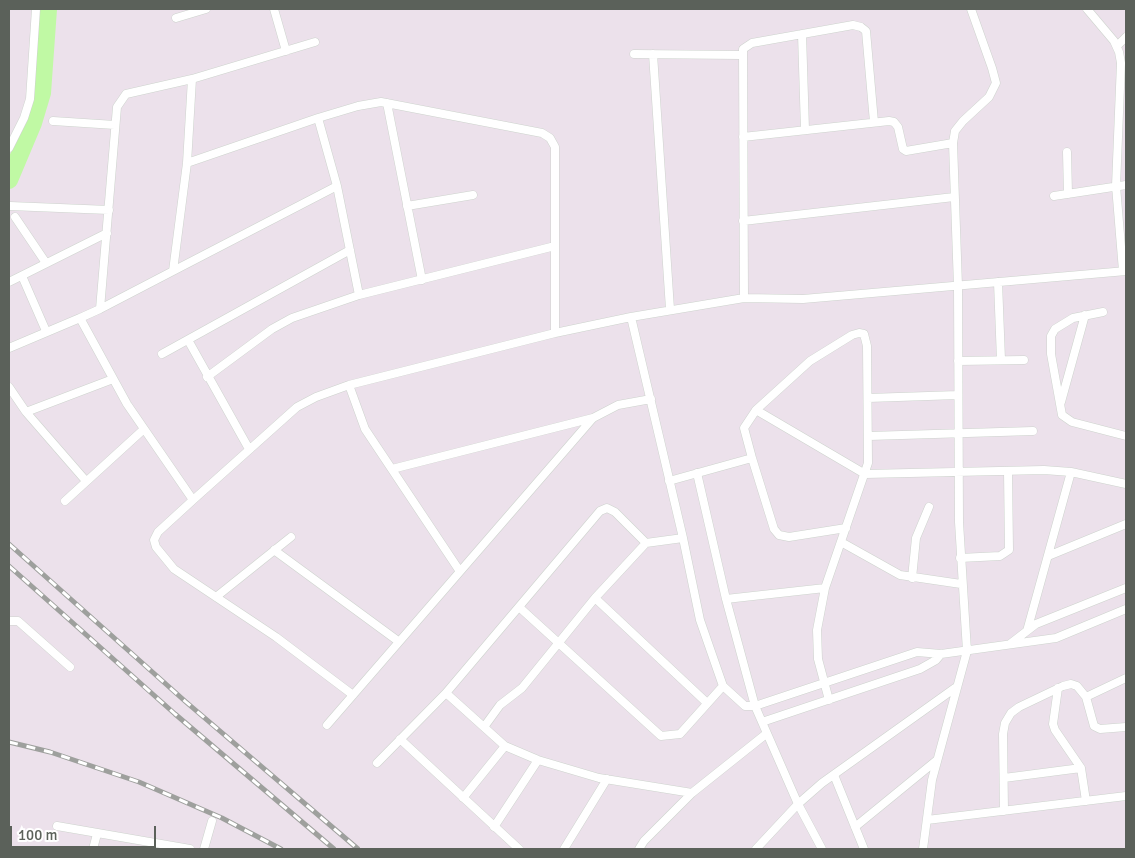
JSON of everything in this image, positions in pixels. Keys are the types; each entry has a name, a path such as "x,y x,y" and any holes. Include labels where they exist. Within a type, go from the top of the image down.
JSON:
{"street":[{"path":"9,148 24,118 30,100 36,9"},
{"path":"176,18 206,9"},
{"path":"274,9 286,51"},
{"path":"923,849 926,820 937,760 955,688 967,651 960,558 958,286 952,144 955,131 963,120 989,97 996,83 970,9"},
{"path":"353,695 276,637 174,569 156,547 154,540 158,532 297,407 316,397 349,385 554,333 670,309 744,298 804,299 1125,271 1116,186 1122,117 1123,82 1121,64 1117,46 1087,9"},
{"path":"744,298 742,56 746,45 853,25 866,31 874,122"},
{"path":"802,34 805,130"},
{"path":"1117,46 1126,37"},
{"path":"100,308 117,107 126,94 192,79 315,42"},
{"path":"1117,46 1126,47"},
{"path":"634,54 742,56"},
{"path":"653,54 670,309"},
{"path":"173,271 187,164 192,79"},
{"path":"187,164 318,118 358,106 387,103 542,133 550,138 555,147 554,333"},
{"path":"387,103 422,280"},
{"path":"318,118 337,186 359,295"},
{"path":"53,121 115,125"},
{"path":"743,137 874,122 894,122 903,149 906,151 952,144"},
{"path":"1067,152 1068,194"},
{"path":"1054,196 1126,184"},
{"path":"9,348 80,318 337,186"},
{"path":"407,206 473,195"},
{"path":"743,221 954,197"},
{"path":"10,206 109,210"},
{"path":"15,216 46,263"},
{"path":"9,282 107,233"},
{"path":"207,377 272,329 292,318 359,295 555,246"},
{"path":"162,354 350,250"},
{"path":"22,276 46,331"},
{"path":"998,282 1001,360"},
{"path":"1103,312 1084,315 1061,325 1051,336 1050,354 1062,415 1066,420 1126,436"},
{"path":"1060,404 1084,315"},
{"path":"631,317 668,481 683,538 700,620 723,686 745,706 755,706 917,652 941,654 1010,644 1040,642 1056,638 1126,609"},
{"path":"80,318 113,379 192,500"},
{"path":"829,700 818,659 817,638 825,588 865,474 868,463 867,346 864,334 859,333 810,361 756,410 744,428 774,529 779,535 789,537 846,528"},
{"path":"188,340 249,449"},
{"path":"958,361 1024,360"},
{"path":"26,412 113,379"},
{"path":"349,385 365,429 460,570"},
{"path":"9,387 26,412 86,482"},
{"path":"868,398 958,396"},
{"path":"392,469 593,418 618,405 651,399"},
{"path":"756,410 865,474 1008,470 1071,472 1126,484"},
{"path":"327,725 593,418"},
{"path":"65,501 144,429"},
{"path":"869,436 1033,431"},
{"path":"668,481 752,458"},
{"path":"960,558 1000,556 1009,550 1008,470"},
{"path":"1027,631 1071,472"},
{"path":"697,473 726,599 755,706 798,804 822,849"},
{"path":"912,578 916,538 929,507"},
{"path":"377,762 446,693 600,511 608,508 614,512 646,544"},
{"path":"1048,556 1126,524"},
{"path":"216,597 291,536"},
{"path":"484,728 500,705 522,688 595,598 646,544 683,538"},
{"path":"841,542 900,575 961,584"},
{"path":"274,550 398,641"},
{"path":"726,599 825,588"},
{"path":"1010,644 1027,631 1053,616 1126,588"},
{"path":"595,598 706,702"},
{"path":"519,607 661,736 680,734 706,702 723,686"},
{"path":"9,621 18,621 70,667"},
{"path":"762,722 920,669 936,660 941,654"},
{"path":"1086,697 1126,678"},
{"path":"1004,811 1003,734 1005,723 1011,713 1018,707 1058,688 1071,684 1077,686 1086,697 1094,726 1100,729 1126,727"},
{"path":"756,849 798,804 834,775 955,688"},
{"path":"1058,688 1053,717 1055,730 1081,768 1086,801"},
{"path":"446,693 505,746 538,760 607,779 692,792"},
{"path":"639,849 644,841 692,792 766,734"},
{"path":"400,739 519,849"},
{"path":"463,798 505,746"},
{"path":"494,827 538,760"},
{"path":"855,827 937,760"},
{"path":"1004,778 1081,768"},
{"path":"834,775 864,849"},
{"path":"564,849 607,779"},
{"path":"926,820 1126,796"},
{"path":"204,849 212,821"},
{"path":"57,826 190,849"},
{"path":"93,849 97,834"}],"waterway":[{"path":"9,180 33,123 42,93 48,9"}],"railway":[{"path":"9,544 186,702 358,849"},
{"path":"9,566 175,714 334,849"},
{"path":"9,742 50,752 139,782 222,818 281,849"}]}
